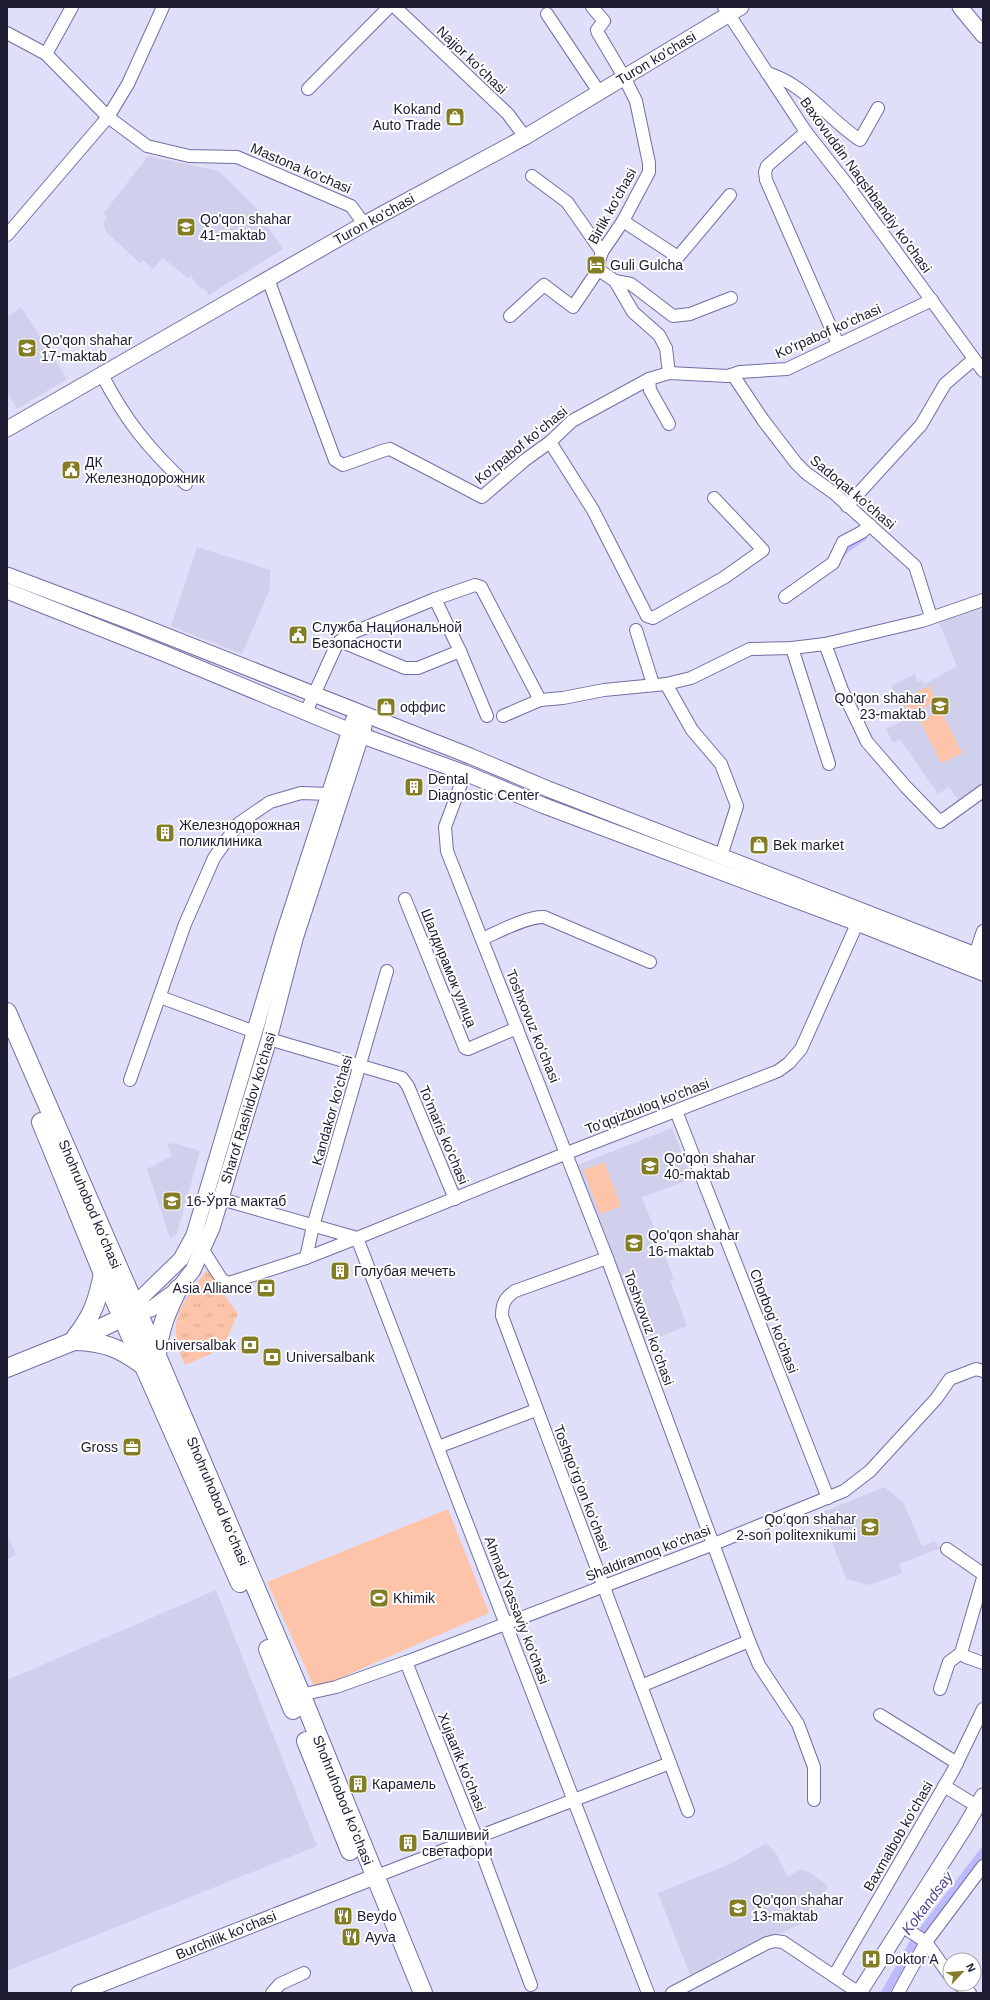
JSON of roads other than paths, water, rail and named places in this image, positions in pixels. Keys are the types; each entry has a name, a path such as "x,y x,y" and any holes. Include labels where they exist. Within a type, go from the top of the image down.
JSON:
{"highway":[{"name":"Shohruhobod koʻchasi","path":"7,1012 129,1314 295,1697 368,1879 410,1993"},
{"name":"Shohruhobod koʻchasi","path":"7,1042 103,1274 129,1314"},
{"path":"74,1341 90,1319 103,1274"},
{"path":"74,1341 96,1341 111,1345 129,1355 151,1362 164,1319 178,1289"},
{"path":"7,1368 74,1341 129,1314"},
{"name":"Shohruhobod koʻchasi","path":"368,1879 423,1993"}],"main road":[{"path":"960,7 983,35"},
{"name":"Turon ko'chasi","path":"7,429 364,224 525,137 731,10"},
{"path":"7,575 129,621 721,856 983,973"},
{"path":"7,591 164,653 355,733 465,773 557,810 860,917 979,956"},
{"name":"Sharof Rashidov ko'chasi","path":"129,1314 143,1296 181,1259 194,1235 283,936 329,794 363,715"},
{"name":"Sharof Rashidov ko'chasi","path":"129,1314 151,1309 178,1289 193,1270 203,1250 221,1199 249,1107 295,939 355,733"},
{"path":"234,1102 249,1107"},
{"path":"859,1993 907,1928 980,1801"},
{"name":"Burchilik ko'chasi","path":"79,1993 368,1879"}],"street":[{"path":"46,54 72,7"},
{"path":"7,235 108,117 128,84 163,7"},
{"name":"Birlik ko'chasi","path":"510,316 544,285 573,307 594,276 602,252 623,221 649,172 638,108 624,77 598,33 597,30 604,21 592,7"},
{"path":"308,89 395,8"},
{"name":"Najjor koʻchasi","path":"395,8 508,114 525,137"},
{"name":"Baxovuddin Naqshbandiy ko'chasi","path":"731,10 767,73 806,132 932,300 983,371"},
{"path":"547,14 599,92"},
{"name":"Mastona ko'chasi","path":"7,33 46,54 108,117 147,146 189,156 237,157 352,206 364,224"},
{"path":"767,73 783,78 798,88 860,140 878,108"},
{"path":"806,132 767,166 765,172 766,180 838,344"},
{"path":"532,176 567,202 602,252"},
{"path":"623,221 678,257 730,196"},
{"path":"596,268 615,281 631,284 674,316 690,314 731,298"},
{"name":"Ko'rpabof koʻchasi","path":"268,279 303,377 335,460 338,464 343,465 390,449 482,497 525,460 550,442 572,421 649,379 669,372 731,375 740,372 787,369 932,300"},
{"path":"615,281 633,312 659,334 666,348 669,372"},
{"path":"847,506 921,425 945,384 974,358"},
{"path":"102,375 132,427 155,454 186,484"},
{"name":"Sadoqat ko'chasi","path":"731,375 735,378 763,420 806,474 834,492 847,506 914,566 931,617"},
{"path":"649,379 650,390 669,424"},
{"path":"550,442 593,510 648,616 653,618 725,577 762,550 714,498"},
{"path":"785,597 833,564 843,542 870,526"},
{"path":"306,712 334,648 347,635 435,599 475,585 481,587 540,700"},
{"path":"435,599 460,651 487,716"},
{"path":"503,716 540,700 653,684 666,684 691,678 750,649 792,648 825,644 922,621 983,600"},
{"path":"636,630 653,684"},
{"path":"340,641 405,668 418,668 460,651"},
{"path":"825,644 842,690 868,742 906,787 940,822 983,791"},
{"path":"792,648 829,764"},
{"path":"666,684 692,730 721,764 737,806 721,856"},
{"name":"Toshxovuz koʻchasi","path":"465,773 445,827 448,851 607,1258 749,1642 759,1665 798,1724 814,1767 814,1800"},
{"path":"130,1080 185,924 214,858 238,824 270,802 301,794 329,794"},
{"name":"Шалдирамок улица","path":"405,899 466,1049 517,1028"},
{"path":"482,939 522,922 544,917 650,962"},
{"name":"To'qqizbuloq ko'chasi","path":"203,1250 222,1280 229,1283 306,1258 567,1153 778,1071 789,1063 801,1049 860,917"},
{"path":"979,956 983,931"},
{"name":"Kandakor ko'chasi","path":"306,1258 313,1226 361,1066 387,970"},
{"path":"160,997 255,1032"},
{"name":"To'maris ko'chasi","path":"269,1038 402,1078 455,1199"},
{"name":"Chorbog' ko'chasi","path":"676,1111 828,1498"},
{"path":"221,1199 357,1238"},
{"name":"Ahmad Yassaviy ko'chasi","path":"357,1238 648,1993"},
{"name":"Toshqoʻrgʻon koʻchasi","path":"607,1258 515,1291 507,1296 502,1306 502,1316 536,1410 688,1811"},
{"name":"Shaldiramoq ko'chasi","path":"295,1697 336,1687 406,1662 714,1544 844,1491 870,1471 936,1399 950,1379 980,1370"},
{"path":"438,1447 536,1410"},
{"path":"946,1548 983,1574"},
{"path":"940,1689 950,1662 961,1653 983,1578"},
{"path":"641,1686 749,1642"},
{"path":"961,1653 966,1657 983,1663"},
{"name":"Xujaarik ko'chasi","path":"406,1662 476,1837 531,1985"},
{"name":"Baxmalbob ko'chasi","path":"834,1976 957,1763 983,1709"},
{"path":"880,1715 957,1763"},
{"path":"368,1879 670,1763"},
{"path":"944,1786 980,1801"},
{"path":"898,1993 926,1942 983,1866"},
{"path":"907,1928 926,1942 942,1965"},
{"path":"672,1993 775,1941 783,1942 859,1993"},
{"path":"272,1993 280,1984 304,1973"}],"waterway":[{"path":"840,556 843,551 863,537"},
{"name":"Kokandsay","path":"885,1993 914,1942 983,1852"}],"place":[{"name":"Kokand Auto Trade","path":"455,117"},
{"name":"Qo'qon shahar 41-maktab","path":"186,227"},
{"name":"Guli Gulcha","path":"596,265"},
{"name":"Qo'qon shahar 17-maktab","path":"27,348"},
{"name":"ДК Железнодорожник","path":"71,470"},
{"name":"Служба Национальной Безопасности","path":"298,635"},
{"name":"Qo'qon shahar 23-maktab","path":"940,706"},
{"name":"оффис","path":"386,707"},
{"name":"Dental Diagnostic Center","path":"414,787"},
{"name":"Железнодорожная поликлиника","path":"165,833"},
{"name":"Bek market","path":"759,845"},
{"name":"Qo'qon shahar 40-maktab","path":"650,1166"},
{"name":"16-Ўрта мактаб","path":"172,1201"},
{"name":"Qo'qon shahar 16-maktab","path":"634,1243"},
{"name":"Голубая мечеть","path":"340,1271"},
{"name":"Asia Alliance","path":"266,1288"},
{"name":"Universalbak","path":"250,1345"},
{"name":"Universalbank","path":"272,1357"},
{"name":"Gross","path":"132,1447"},
{"name":"Qoʻqon shahar 2-son politexnikumi","path":"870,1527"},
{"name":"Khimik","path":"379,1598"},
{"name":"Карамель","path":"358,1784"},
{"name":"Балшивий светафори","path":"408,1843"},
{"name":"Qo'qon shahar 13-maktab","path":"738,1908"},
{"name":"Beydo","path":"343,1916"},
{"name":"Ayva","path":"351,1937"},
{"name":"Doktor A","path":"871,1959"}]}
